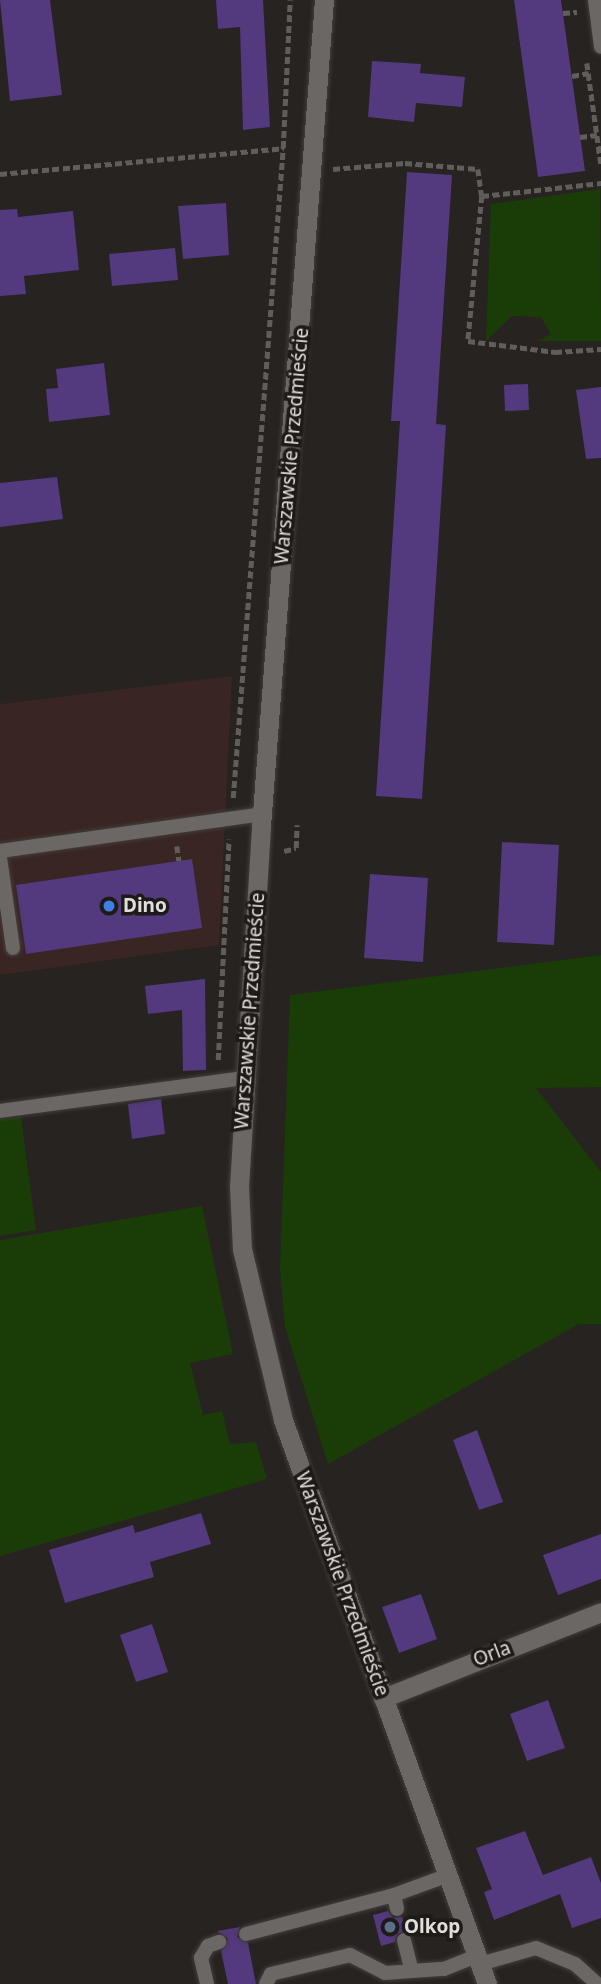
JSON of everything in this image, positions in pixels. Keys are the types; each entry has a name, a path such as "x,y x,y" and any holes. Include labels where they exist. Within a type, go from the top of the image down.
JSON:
{"street":[{"name":"Warszawskie Przedmieście","path":"324,0 322,151 262,814 239,1186 242,1249 260,1332 284,1420 487,1984"},
{"name":"Orla","path":"383,1698 601,1612"}],"lane":[{"path":"595,0 601,47"},
{"path":"0,851 262,814"},
{"path":"0,858 13,948"},
{"path":"0,1111 246,1078"},
{"path":"246,1934 395,1902 446,1875"},
{"path":"404,1940 412,1971"},
{"path":"208,1984 201,1958 208,1946 219,1942"},
{"path":"266,1984 271,1973 350,1955 385,1973 444,1969 536,1948 575,1964 597,1984"}],"path":[{"path":"580,0 582,22"},
{"path":"586,56 601,164"},
{"path":"572,76 589,73"},
{"path":"580,137 597,135"},
{"path":"0,174 322,151 328,170 405,163 478,169 482,196 468,341 555,352 601,349"},
{"path":"482,196 601,183"}],"shaded area":[{"path":"232,676 219,945 0,975 0,704"}],"green space":[{"path":"600,189 601,341 537,341 551,334 541,317 512,316 486,341 491,204"},
{"path":"601,955 601,1087 536,1088 601,1172 601,1324 579,1324 328,1464 285,1327 280,1269 290,995"},
{"path":"21,1117 36,1230 0,1236 0,1119"},
{"path":"202,1206 233,1354 190,1363 203,1415 222,1411 230,1444 256,1442 267,1479 0,1556 0,1240"}],"building":[{"path":"0,0 50,0 62,95 10,101"},
{"path":"216,0 263,0 270,127 243,130 240,27 218,29"},
{"path":"514,0 561,0 585,171 538,177"},
{"path":"372,61 421,64 420,73 465,77 462,107 416,103 414,122 368,117"},
{"path":"407,172 452,175 436,424 446,425 422,799 376,796 400,421 391,421"},
{"path":"226,203 229,255 183,259 178,206"},
{"path":"17,209 18,217 73,211 79,270 24,276 26,294 0,296 0,210"},
{"path":"175,248 178,280 112,286 109,254"},
{"path":"104,363 110,415 49,422 46,389 58,388 56,369"},
{"path":"528,384 529,410 505,411 504,385"},
{"path":"601,387 601,458 586,459 576,390"},
{"path":"57,477 63,519 0,527 0,483"},
{"path":"502,842 559,845 554,945 497,942"},
{"name":"Dino","path":"192,859 202,928 26,954 16,885"},
{"path":"370,874 428,878 423,962 364,958"},
{"path":"205,979 206,1070 183,1071 182,1010 148,1014 145,986"},
{"path":"161,1099 165,1134 132,1139 128,1104"},
{"path":"477,1430 503,1502 479,1510 453,1440"},
{"path":"201,1513 211,1544 150,1562 154,1577 65,1603 49,1550 133,1525 135,1533"},
{"path":"601,1534 601,1579 558,1595 543,1555"},
{"path":"421,1594 437,1639 399,1653 382,1607"},
{"path":"152,1624 168,1672 136,1682 120,1635"},
{"path":"548,1700 565,1748 527,1761 510,1714"},
{"path":"525,1831 543,1875 591,1857 601,1883 601,1918 572,1928 560,1894 494,1920 484,1892 492,1889 476,1848"},
{"path":"388,1911 393,1918 402,1917 406,1931 397,1934 395,1942 381,1946 373,1915"},
{"path":"240,1927 237,1937 248,1943 256,1984 228,1984 221,1951 228,1939 217,1931"}],"place":[{"name":"Dino","path":"109,906"},
{"name":"Olkop","path":"390,1927"}]}
